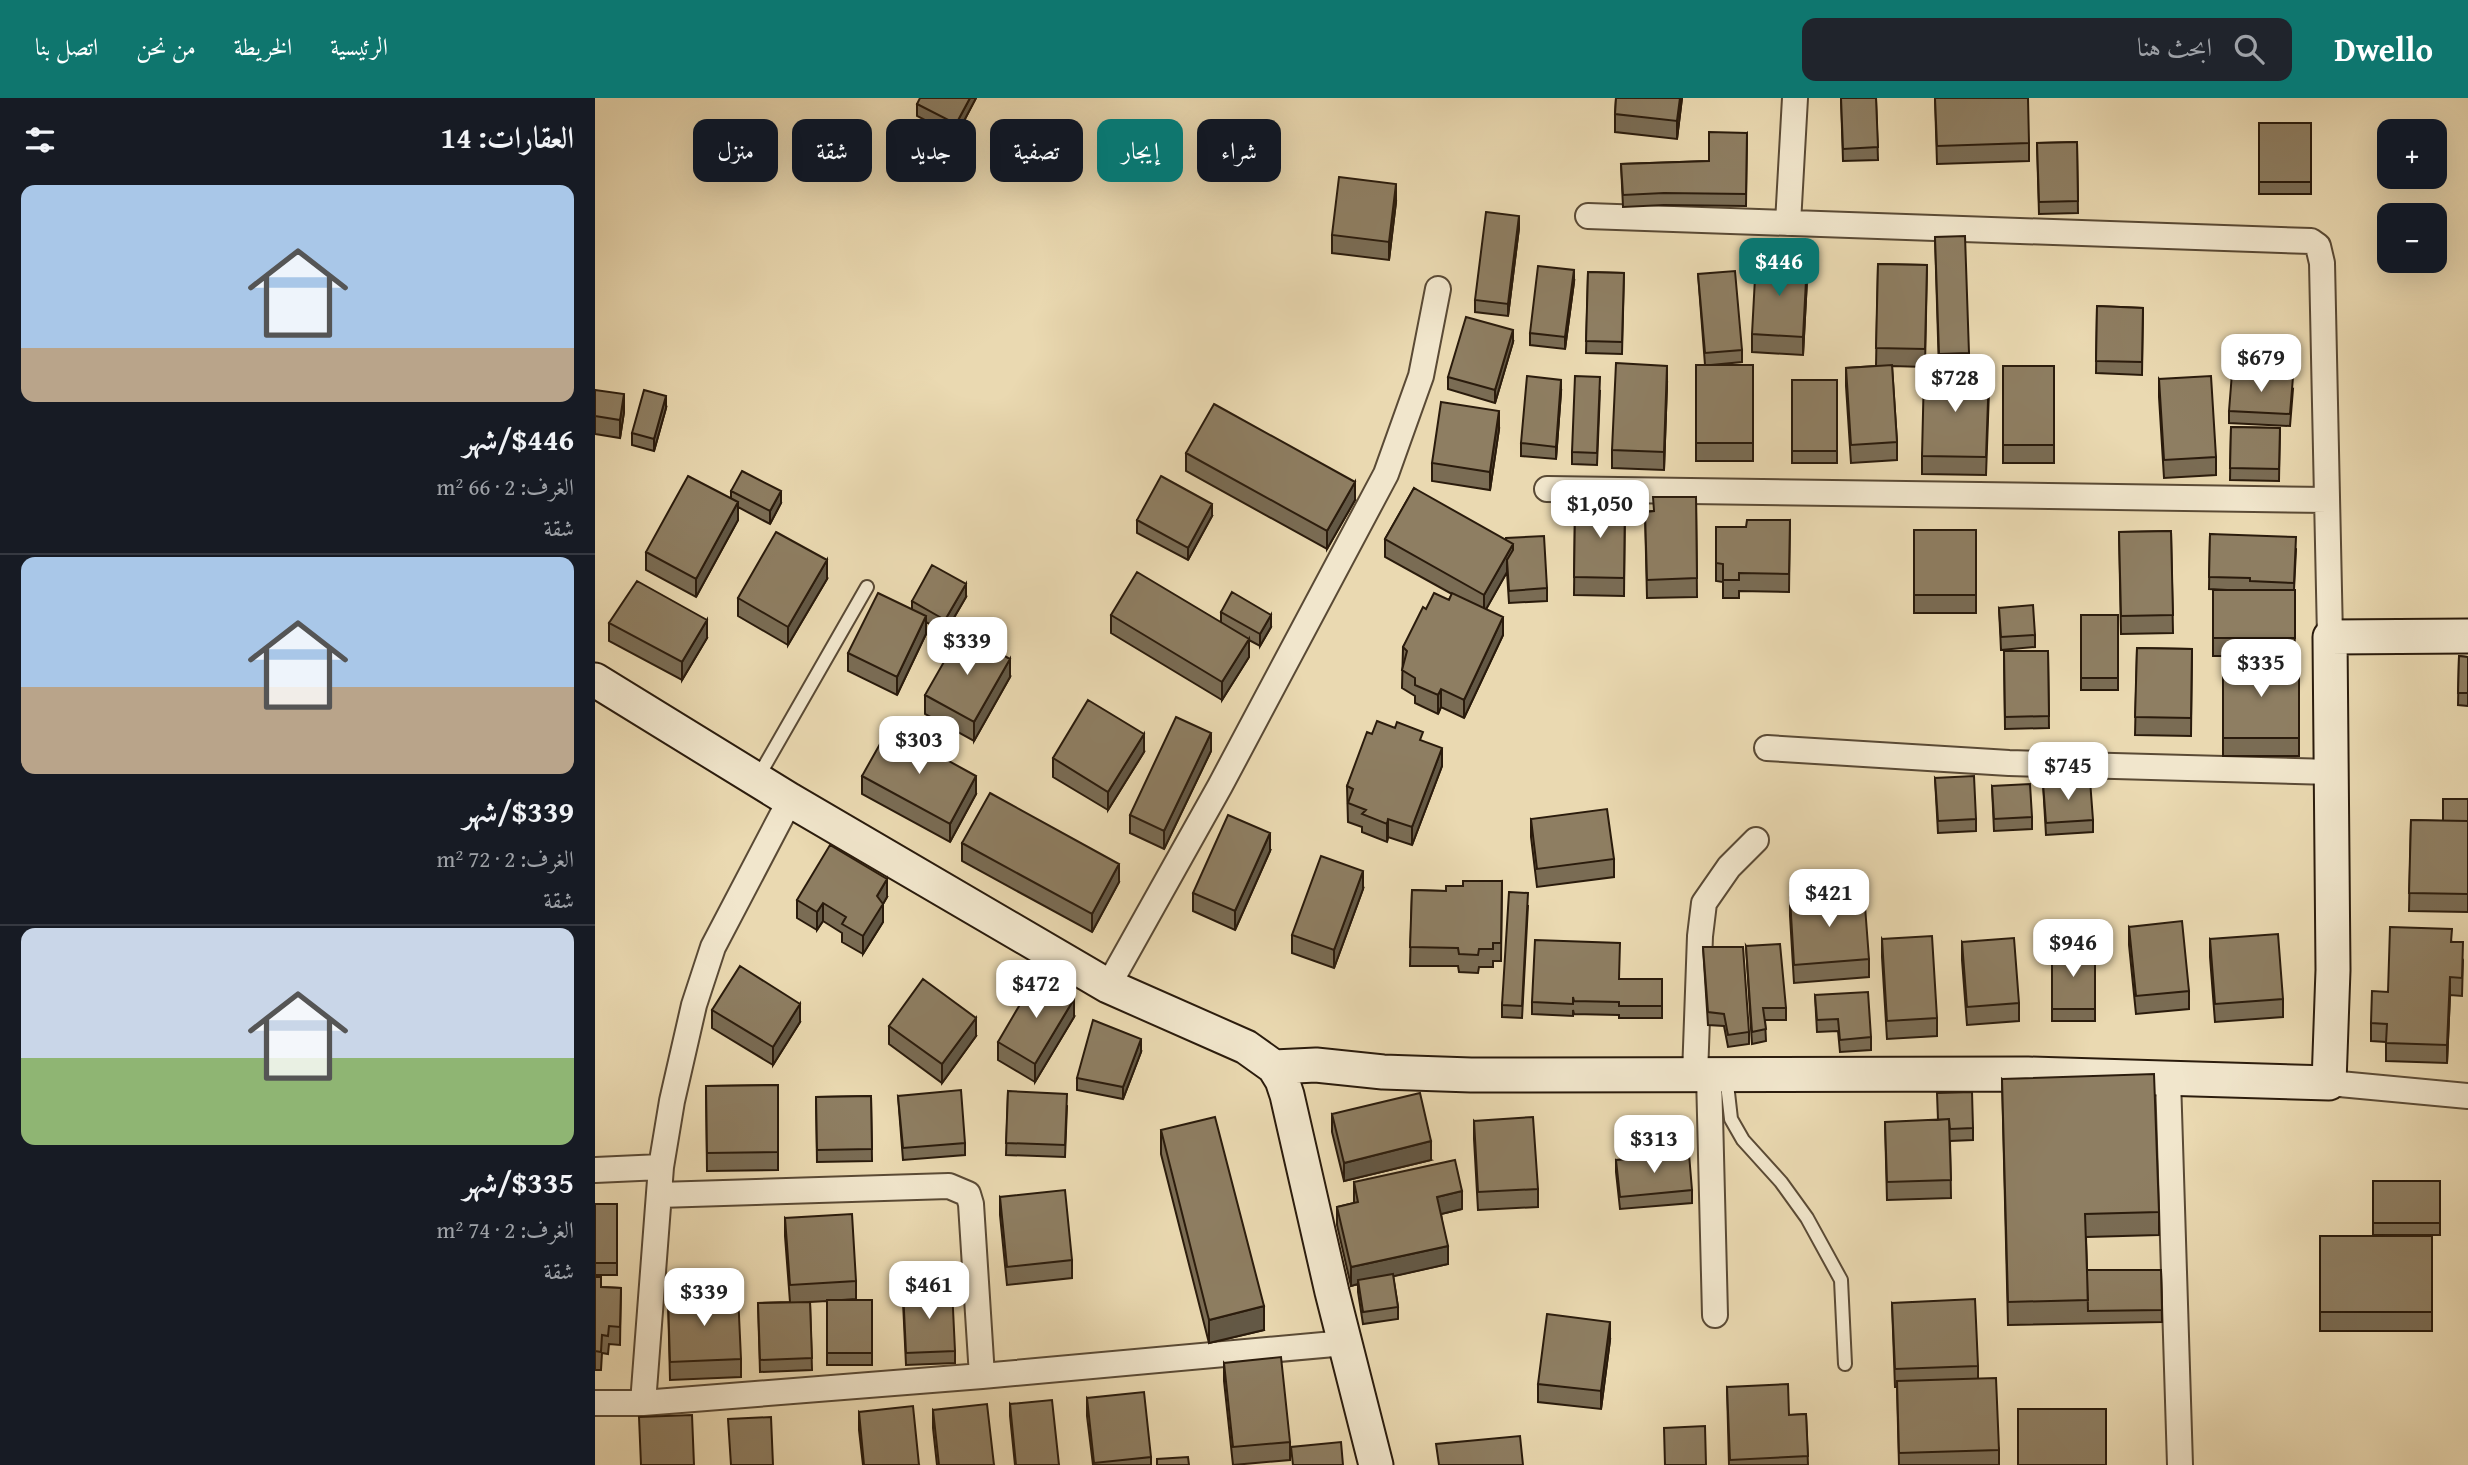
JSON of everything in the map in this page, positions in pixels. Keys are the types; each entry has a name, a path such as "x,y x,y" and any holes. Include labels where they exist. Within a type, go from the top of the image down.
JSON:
{"street":[{"path":"1788,223 1795,98"},
{"path":"1588,216 2311,241 2318,246 2322,263 2330,638 2333,971 2329,1083"},
{"path":"1108,986 1220,786 1386,474 1421,376 1438,289"},
{"path":"1547,489 2327,500"},
{"path":"2330,638 2468,636"},
{"path":"595,680 790,800 1108,986 1246,1046 1274,1067 1287,1095 1376,1465"},
{"path":"1767,748 2009,763 2331,772"},
{"path":"643,1402 661,1167 672,1101 694,1005 713,947 790,800"},
{"path":"1715,1315 1710,1075 1700,936 1704,903 1729,867 1756,840"},
{"path":"1274,1067 1316,1065 1383,1072 1471,1075 2028,1074 2329,1083 2468,1096"},
{"path":"2168,1079 2180,1465"},
{"path":"595,1170 661,1167"},
{"path":"659,1195 949,1186 959,1188 968,1194 971,1204 982,1376"},
{"path":"595,1403 643,1402 982,1376 1345,1343"}],"lane":[{"path":"757,780 867,587"},
{"path":"1710,1075 1744,1140 1807,1217 1841,1280 1845,1364"}],"building":[{"path":"920,98 970,98 959,119 946,119 917,104"},
{"path":"1616,98 1680,98 1677,121 1615,114"},
{"path":"1841,98 1876,98 1878,147 1843,149"},
{"path":"1935,98 2028,98 2029,143 1937,146"},
{"path":"2259,123 2311,123 2311,182 2259,182"},
{"path":"1709,132 1747,133 1746,194 1623,195 1621,164 1709,161"},
{"path":"2077,142 2078,201 2039,202 2037,143"},
{"path":"1339,177 1396,184 1389,242 1332,235"},
{"path":"1486,212 1519,216 1508,304 1475,300"},
{"path":"1965,236 1969,353 1939,354 1935,237"},
{"path":"1756,259 1807,262 1803,337 1752,334"},
{"path":"1878,264 1927,265 1925,349 1876,348"},
{"path":"1538,266 1574,270 1565,337 1530,333"},
{"path":"1735,271 1742,350 1705,353 1698,274"},
{"path":"1588,272 1624,273 1622,342 1586,341"},
{"path":"2097,306 2143,308 2142,362 2096,361"},
{"path":"1466,317 1513,330 1495,390 1448,377"},
{"path":"1616,363 1667,366 1664,452 1612,450"},
{"path":"1696,365 1753,365 1753,443 1696,443"},
{"path":"1892,365 1897,442 1851,445 1846,368"},
{"path":"2003,366 2054,366 2054,445 2003,445"},
{"path":"1924,371 1989,373 1986,457 1922,456"},
{"path":"2232,373 2293,377 2290,414 2229,411"},
{"path":"1527,376 1561,380 1556,447 1521,443"},
{"path":"1575,376 1600,377 1597,453 1572,452"},
{"path":"2211,376 2216,457 2164,460 2159,379"},
{"path":"1792,380 1837,380 1837,451 1792,451"},
{"path":"595,390 624,394 620,420 595,416"},
{"path":"644,390 666,396 654,439 632,433"},
{"path":"1441,402 1499,411 1490,472 1432,463"},
{"path":"1214,404 1355,482 1327,531 1186,453"},
{"path":"2231,427 2280,428 2279,469 2230,468"},
{"path":"742,471 781,491 770,511 731,491"},
{"path":"688,476 738,502 696,579 646,552"},
{"path":"1161,476 1212,504 1188,548 1137,520"},
{"path":"1414,488 1513,544 1484,595 1385,539"},
{"path":"1653,497 1696,497 1697,578 1647,580 1645,512 1654,511"},
{"path":"1586,500 1625,501 1624,578 1574,577 1575,510 1585,511"},
{"path":"1747,520 1790,520 1789,574 1739,573 1739,580 1723,580 1723,564 1716,563 1716,527 1746,527"},
{"path":"1914,530 1976,530 1976,595 1914,595"},
{"path":"2171,531 2173,615 2121,616 2119,532"},
{"path":"776,532 827,560 788,627 738,598"},
{"path":"2210,534 2296,537 2294,583 2209,577"},
{"path":"1544,536 1547,588 1509,591 1507,560 1513,550 1513,544 1506,538"},
{"path":"932,565 966,584 945,620 912,601"},
{"path":"1137,572 1249,639 1222,682 1111,615"},
{"path":"637,581 707,620 682,662 609,623"},
{"path":"2213,590 2295,590 2295,638 2213,638"},
{"path":"1232,592 1271,615 1260,634 1221,612"},
{"path":"878,593 926,616 897,677 848,653"},
{"path":"1434,593 1449,600 1452,593 1503,617 1464,700 1441,689 1438,695 1415,685 1415,678 1402,670 1407,651 1403,647 1423,607 1426,609"},
{"path":"2033,605 2035,635 2001,637 1999,608"},
{"path":"2081,615 2118,615 2118,678 2081,678"},
{"path":"961,632 1010,659 974,722 925,695"},
{"path":"2137,648 2192,649 2191,718 2135,717"},
{"path":"2004,651 2048,651 2049,716 2005,717"},
{"path":"2459,656 2468,657 2468,693 2458,693"},
{"path":"2223,661 2299,661 2299,738 2223,738"},
{"path":"1088,700 1144,734 1108,792 1053,758"},
{"path":"1176,717 1211,733 1164,831 1130,815"},
{"path":"1377,721 1395,728 1397,722 1423,732 1420,740 1442,748 1412,827 1388,819 1387,824 1362,814 1366,810 1348,803 1353,789 1347,786 1367,732 1372,734"},
{"path":"889,728 976,776 950,824 862,776"},
{"path":"1974,776 1976,819 1938,821 1935,778"},
{"path":"2090,780 2093,820 2046,823 2043,783"},
{"path":"2030,784 2032,817 1994,819 1992,786"},
{"path":"990,793 1119,864 1092,914 962,843"},
{"path":"2443,799 2468,799 2468,821 2443,821"},
{"path":"1607,809 1614,859 1537,869 1531,819"},
{"path":"1228,815 1270,833 1235,911 1193,893"},
{"path":"2411,820 2468,821 2468,894 2409,893"},
{"path":"830,845 887,879 877,896 883,904 863,936 842,924 846,917 823,903 817,912 797,900"},
{"path":"1321,856 1363,871 1334,950 1292,935"},
{"path":"1463,881 1502,881 1501,943 1493,943 1493,949 1479,949 1478,955 1459,954 1458,948 1410,947 1412,890 1446,891 1446,886 1463,886"},
{"path":"1509,892 1528,893 1522,1006 1502,1005"},
{"path":"1864,893 1869,959 1794,965 1790,898"},
{"path":"2182,921 2189,991 2136,996 2129,927"},
{"path":"2390,927 2452,929 2451,942 2463,942 2462,978 2450,977 2447,1045 2386,1043 2387,1024 2371,1023 2372,991 2388,992"},
{"path":"2278,934 2283,999 2215,1004 2210,939"},
{"path":"1932,936 1937,1018 1887,1021 1882,939"},
{"path":"2014,938 2019,1003 1967,1007 1962,942"},
{"path":"1535,940 1620,943 1619,979 1662,979 1662,1006 1619,1006 1619,1002 1574,1001 1573,997 1573,1004 1532,1002"},
{"path":"1780,944 1786,1008 1763,1008 1766,1029 1752,1032 1746,946"},
{"path":"1703,947 1743,947 1749,1032 1728,1035 1724,1014 1708,1012"},
{"path":"2052,950 2095,950 2095,1009 2052,1009"},
{"path":"740,966 800,1004 773,1047 712,1010"},
{"path":"1036,977 1074,999 1035,1064 998,1042"},
{"path":"923,979 976,1018 942,1064 889,1026"},
{"path":"1868,992 1871,1037 1840,1040 1838,1019 1817,1020 1815,995"},
{"path":"1093,1020 1141,1039 1123,1087 1077,1078"},
{"path":"2154,1074 2159,1212 2085,1214 2088,1300 2008,1302 2002,1079"},
{"path":"778,1085 778,1152 707,1153 706,1086"},
{"path":"961,1090 965,1143 903,1148 898,1096"},
{"path":"1008,1091 1067,1094 1065,1145 1006,1143"},
{"path":"1972,1092 1973,1128 1950,1129 1949,1119 1938,1120 1937,1093"},
{"path":"1420,1093 1431,1141 1344,1163 1332,1114"},
{"path":"871,1096 872,1149 817,1150 816,1097"},
{"path":"1215,1117 1264,1306 1209,1320 1161,1130"},
{"path":"1533,1117 1538,1189 1478,1192 1474,1121"},
{"path":"1949,1119 1951,1180 1887,1182 1885,1122"},
{"path":"1689,1154 1692,1190 1620,1197 1616,1160"},
{"path":"1455,1160 1462,1191 1437,1197 1448,1246 1351,1267 1337,1207 1358,1202 1354,1182"},
{"path":"2373,1181 2440,1181 2440,1223 2373,1223"},
{"path":"1065,1190 1072,1260 1007,1267 1000,1197"},
{"path":"595,1204 617,1204 617,1263 595,1263"},
{"path":"852,1214 856,1281 790,1285 785,1218"},
{"path":"2320,1236 2432,1236 2432,1312 2320,1312"},
{"path":"2087,1270 2161,1270 2162,1310 2088,1311"},
{"path":"1393,1274 1398,1307 1363,1312 1358,1280"},
{"path":"595,1277 601,1277 601,1287 621,1288 620,1327 609,1326 608,1336 602,1335 601,1352 595,1351"},
{"path":"952,1288 955,1351 906,1353 903,1290"},
{"path":"738,1294 741,1359 670,1362 668,1298"},
{"path":"1975,1299 1978,1366 1895,1369 1892,1303"},
{"path":"827,1300 872,1300 872,1353 827,1353"},
{"path":"810,1302 812,1358 760,1360 758,1303"},
{"path":"1547,1314 1610,1322 1601,1391 1538,1384"},
{"path":"1281,1357 1290,1442 1233,1447 1224,1363"},
{"path":"1996,1378 1999,1450 1899,1453 1897,1381"},
{"path":"1788,1384 1789,1415 1806,1414 1808,1456 1730,1460 1727,1387"},
{"path":"1144,1392 1151,1457 1094,1463 1087,1398"},
{"path":"1052,1400 1059,1465 1016,1465 1010,1404"},
{"path":"987,1404 994,1465 939,1465 933,1410"},
{"path":"913,1406 919,1465 864,1465 859,1412"},
{"path":"2018,1409 2106,1409 2106,1465 2018,1465"},
{"path":"692,1415 694,1465 641,1465 639,1417"},
{"path":"771,1417 773,1465 731,1465 728,1419"},
{"path":"1705,1426 1706,1465 1665,1465 1664,1428"},
{"path":"1520,1436 1523,1465 1439,1465 1436,1444"},
{"path":"1341,1442 1343,1465 1293,1465 1291,1447"},
{"path":"1188,1457 1189,1465 1157,1465 1157,1459"}]}
